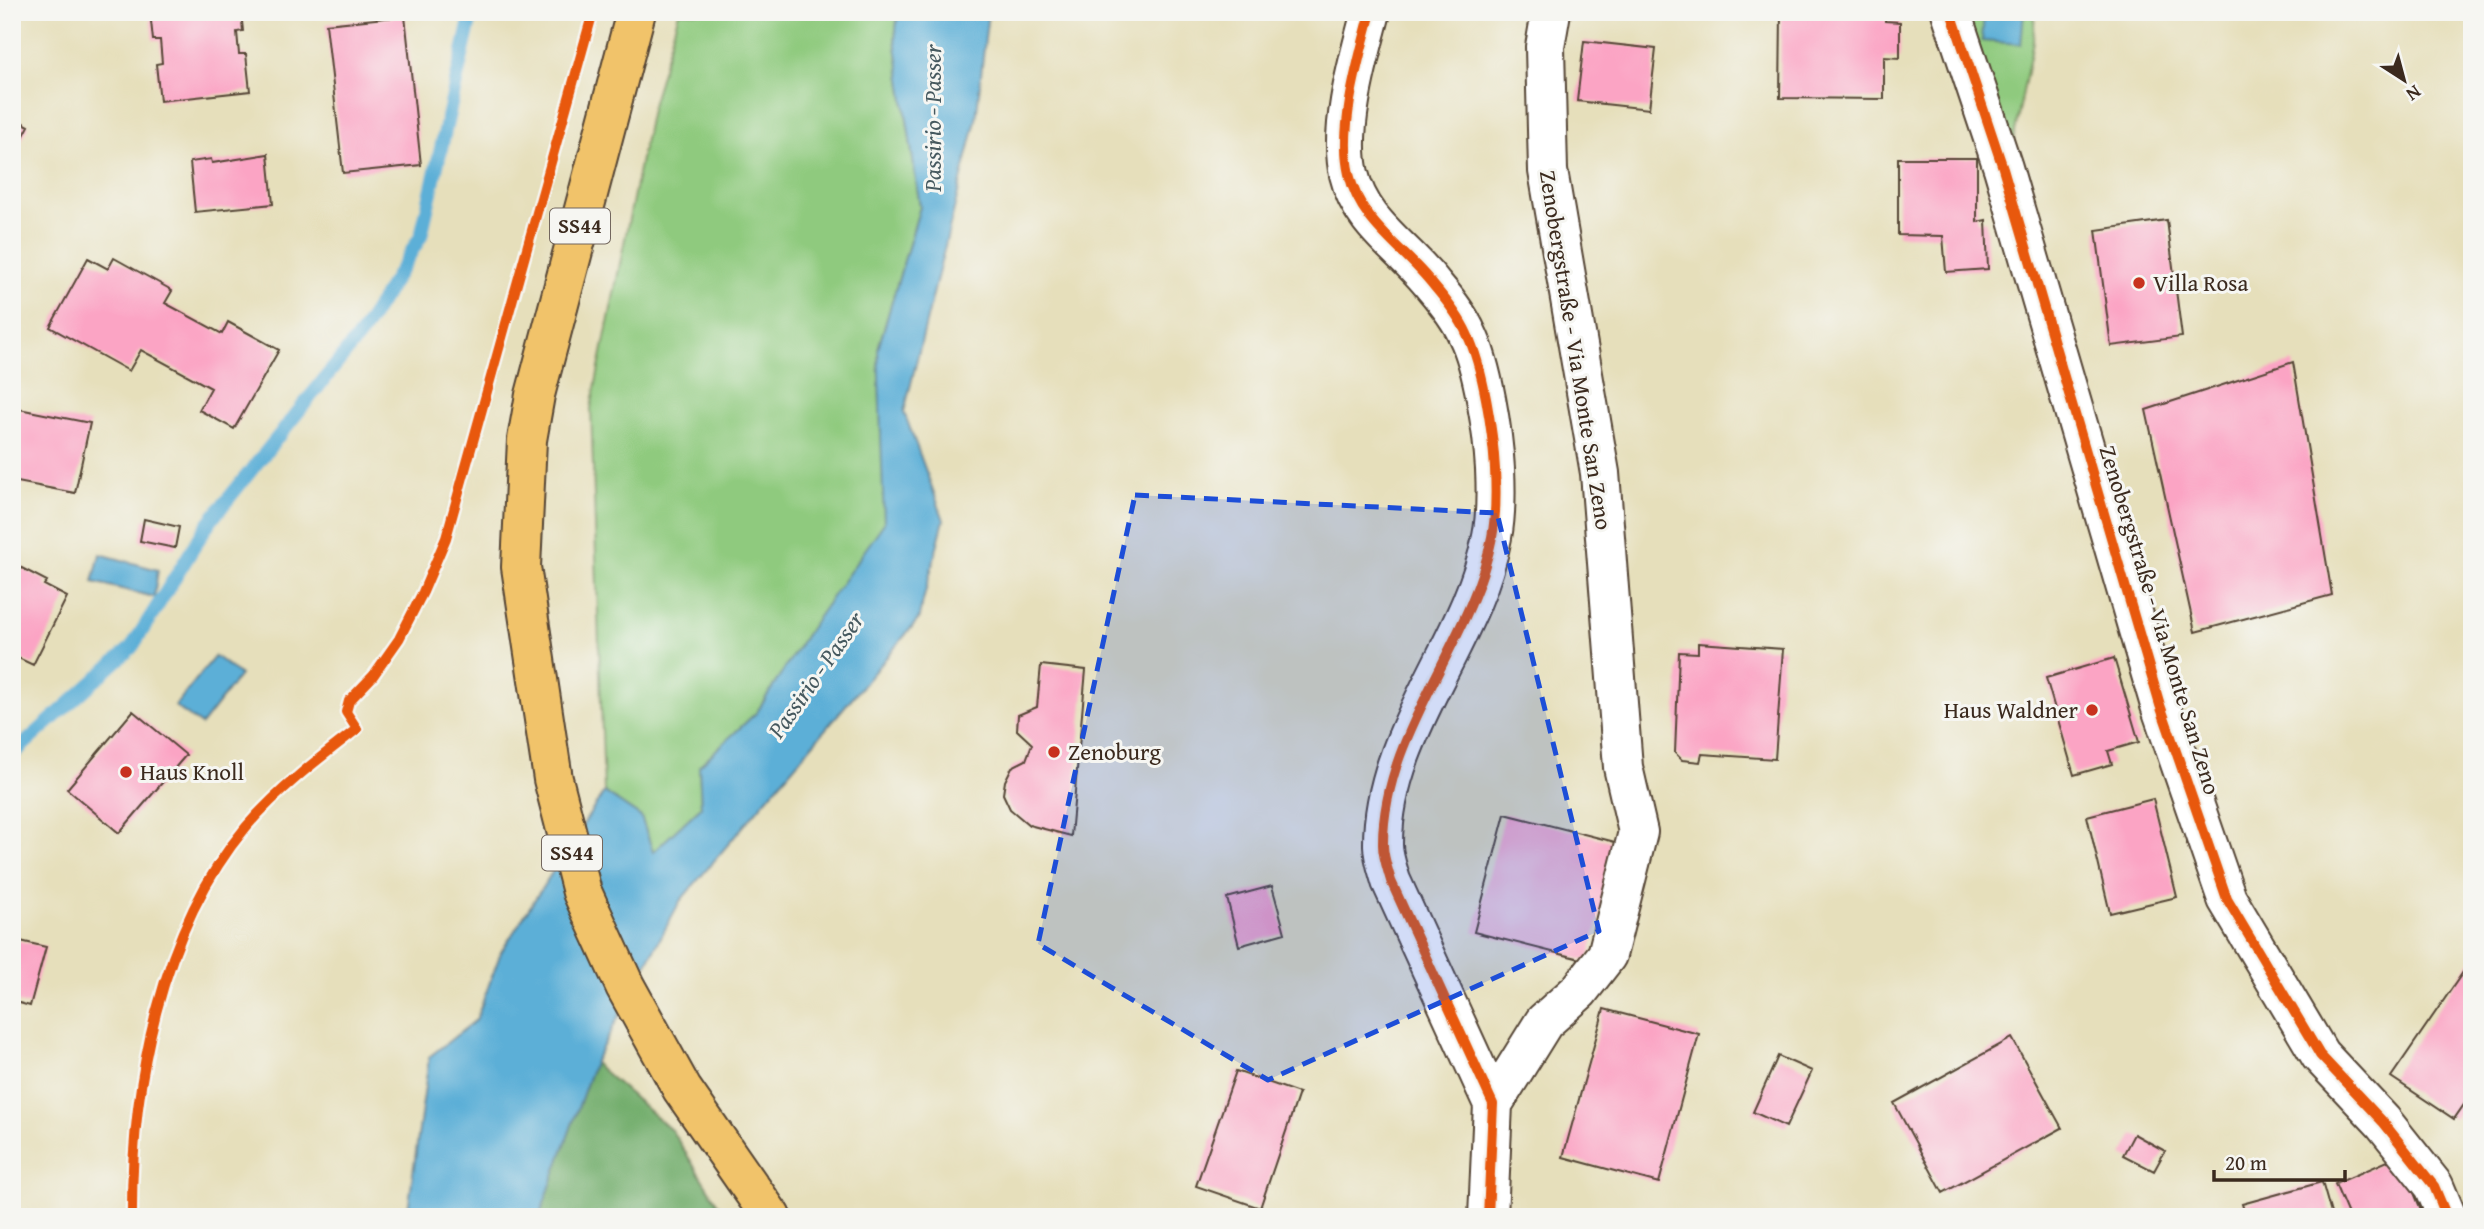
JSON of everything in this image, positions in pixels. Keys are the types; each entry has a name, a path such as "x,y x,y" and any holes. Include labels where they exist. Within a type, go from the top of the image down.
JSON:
{"main road":[{"name":"SS44","path":"636,12 535,395 527,440 521,567 553,779 582,892 625,986 681,1089 771,1217"}],"street":[{"name":"Zenobergstraße - Via Monte San Zeno","path":"1371,12 1359,57 1347,137 1348,173 1360,206 1386,239 1433,284 1468,334 1488,409 1495,469 1493,536 1481,577 1395,773 1385,811 1383,849 1391,881 1493,1104 1488,1217"},
{"name":"Zenobergstraße - Via Monte San Zeno","path":"1493,1104 1544,1022 1579,991 1607,955 1638,832 1623,767 1600,473 1548,171 1545,47 1552,12"},
{"name":"Zenobergstraße - Via Monte San Zeno","path":"1951,12 2003,168 2160,705 2227,899 2320,1055 2384,1122 2440,1202"}],"highlighted area":[{"path":"1135,495 1497,513 1599,931 1268,1080 1038,944"}],"green space":[{"path":"679,12 898,12 895,39 920,207 878,349 885,523 811,627 757,712 699,766 701,807 653,852 641,817 604,792 591,408 651,109"},
{"path":"1960,12 2035,12 2033,41 2012,147"},
{"path":"594,1063 672,1131 726,1217 543,1217 541,1212"}],"water":[{"name":"Passirio - Passer","path":"898,12 988,12 976,120 904,412 944,520 918,620 680,901 594,1063 541,1212 543,1217 407,1217 429,1057 476,1020 501,952 604,792 641,817 653,852 701,807 699,766 757,712 811,627 884,523 878,349 920,207 895,39"},
{"path":"1984,12 2024,12 2021,44 1982,41"},
{"path":"100,554 158,570 154,597 93,582"},
{"path":"215,656 240,675 201,725 175,706"}],"building":[{"path":"150,12 241,12 243,31 237,32 239,54 246,54 250,91 160,101 156,64 162,63 160,40 153,40"},
{"path":"1781,12 1885,12 1885,21 1900,22 1900,58 1884,57 1884,99 1780,98"},
{"path":"405,16 421,165 343,173 326,24"},
{"path":"1584,41 1656,49 1649,109 1577,101"},
{"path":"12,117 29,126 12,158"},
{"path":"268,154 273,204 195,212 190,162 211,159 212,163"},
{"path":"1898,158 1977,158 1977,222 1986,220 1988,269 1946,272 1943,236 1898,235"},
{"name":"Villa Rosa","path":"2167,220 2182,337 2111,346 2096,230"},
{"path":"88,258 108,269 114,258 172,291 165,303 222,334 228,322 279,350 234,429 199,410 211,388 141,350 129,371 50,327"},
{"path":"2293,362 2332,595 2195,632 2146,410"},
{"path":"14,408 90,423 75,493 12,481"},
{"path":"144,519 179,527 175,548 140,541"},
{"path":"12,563 47,581 44,585 67,597 33,665 12,655"},
{"path":"1698,643 1783,649 1775,759 1702,754 1700,762 1682,760 1675,753 1679,652 1698,653"},
{"name":"Haus Waldner","path":"2114,658 2139,742 2108,751 2112,764 2074,775 2046,678"},
{"name":"Zenoburg","path":"1041,665 1086,670 1071,836 1029,825 1010,809 1003,794 1005,781 1012,767 1026,760 1032,744 1017,730 1018,715 1037,707"},
{"name":"Haus Knoll","path":"133,711 186,755 119,833 67,789"},
{"path":"2153,799 2177,897 2110,913 2087,816"},
{"path":"1505,814 1619,843 1588,961 1474,932"},
{"path":"1272,886 1285,933 1239,946 1227,898"},
{"path":"12,939 46,947 30,1006 12,1001"},
{"path":"2472,959 2472,1093 2454,1119 2391,1077"},
{"path":"1604,1009 1699,1034 1659,1183 1563,1157"},
{"path":"2012,1038 2062,1128 1943,1193 1894,1103"},
{"path":"1778,1056 1812,1071 1786,1127 1753,1112"},
{"path":"1236,1071 1299,1093 1260,1208 1196,1186"},
{"path":"2134,1134 2165,1151 2154,1171 2123,1155"},
{"path":"2399,1156 2424,1217 2349,1217 2335,1184"},
{"path":"2322,1182 2332,1217 2246,1217 2242,1204"}],"waterway":[{"path":"12,755 132,647 208,524 363,331 421,236 472,12"}],"cycle path":[{"path":"132,1217 137,1115 145,1063 156,1012 172,961 192,913 216,868 246,827 285,787 357,729 346,712 349,701 373,676 399,639 423,592 446,538 593,12"},
{"path":"1371,12 1348,115 1346,156 1349,174 1355,192 1373,222 1422,272 1448,303 1464,328 1478,364 1494,454 1494,521 1482,576 1397,765 1387,804 1383,845 1391,881 1493,1104 1488,1217"},
{"path":"1951,12 2003,168 2160,705 2227,899 2320,1055 2383,1122 2434,1186 2447,1217"}],"place":[{"name":"Villa Rosa","path":"2139,283"},
{"name":"Haus Waldner","path":"2092,710"},
{"name":"Zenoburg","path":"1054,752"},
{"name":"Haus Knoll","path":"126,772"}]}
